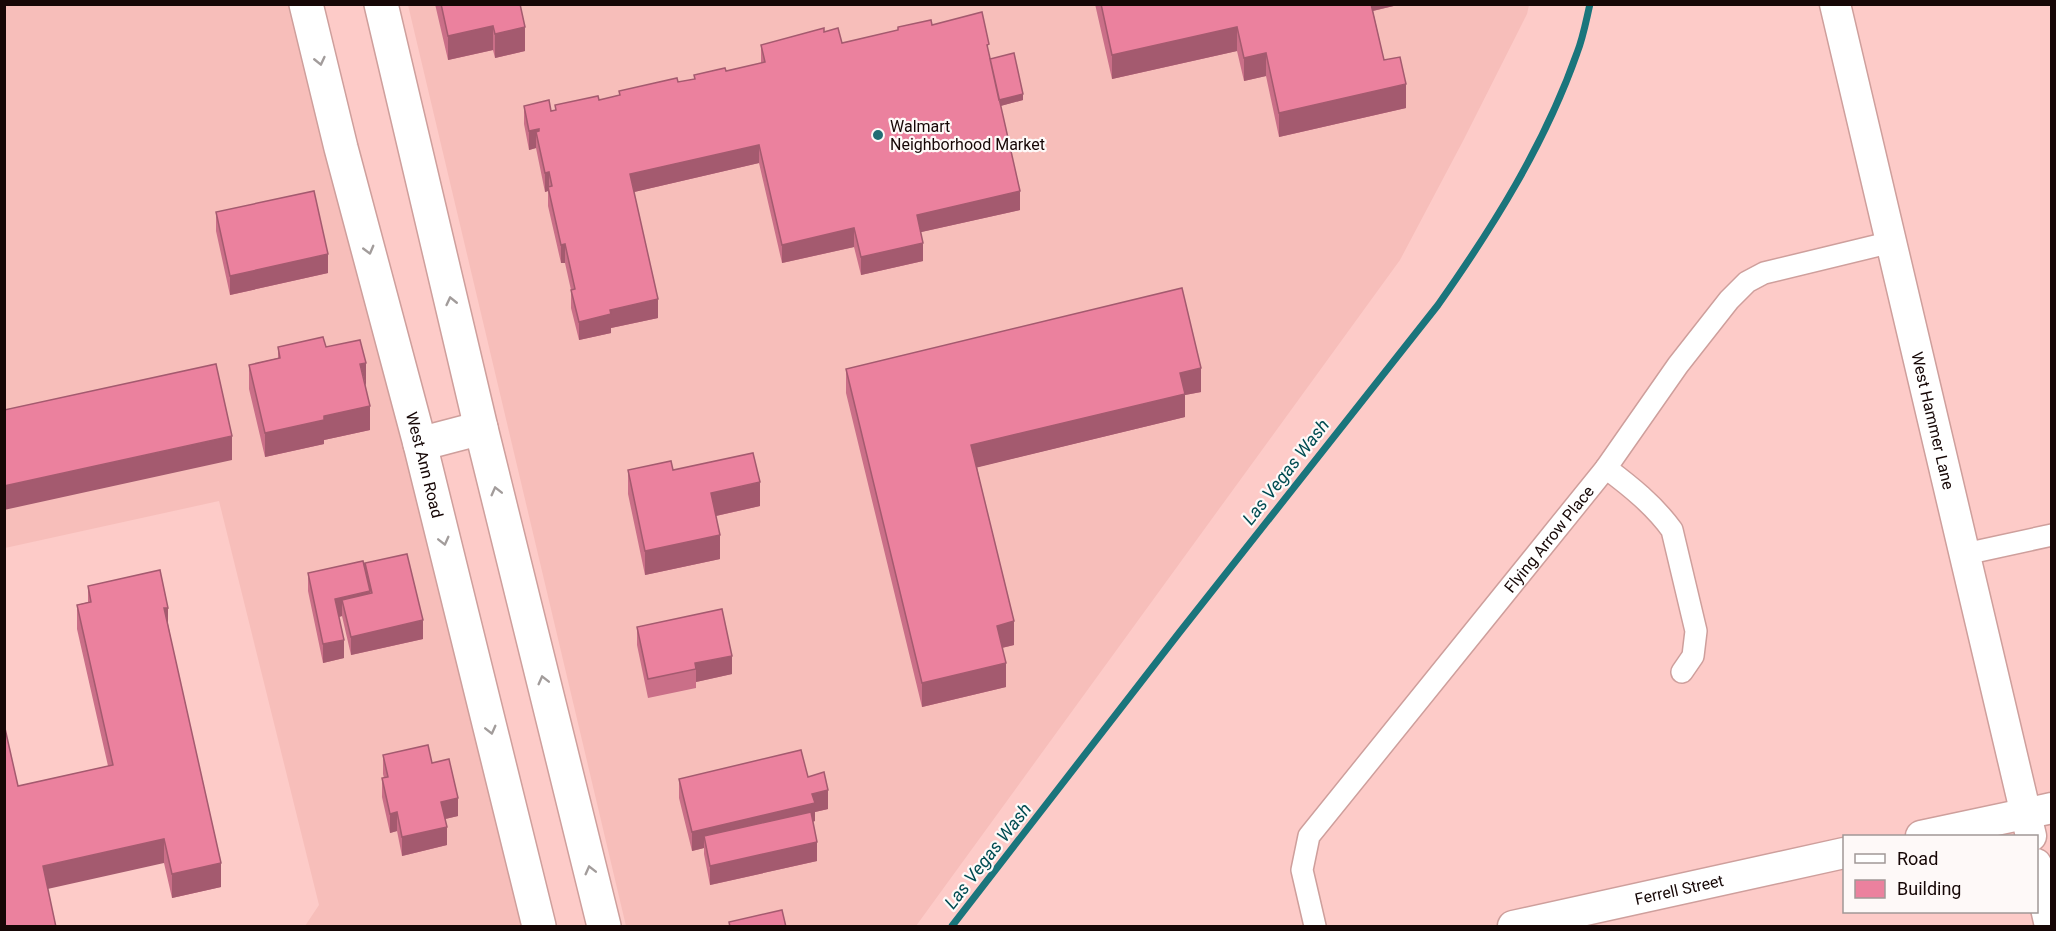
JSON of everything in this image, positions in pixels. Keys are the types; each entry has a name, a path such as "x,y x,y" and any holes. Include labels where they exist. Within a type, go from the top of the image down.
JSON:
{"main road":[{"name":"West Ann Road","path":"306,4 341,148 420,444 539,927"},
{"path":"381,4 481,428 604,927"},
{"path":"420,444 481,428"}],"street":[{"name":"West Hammer Lane","path":"1835,4 1965,554 2036,819"},
{"name":"Flying Arrow Place","path":"1316,927 1302,870 1310,836 1606,468 1678,365 1729,300 1747,282 1764,273 1892,242"},
{"path":"1606,468 1629,485 1672,530 1696,631 1693,656 1682,672"},
{"path":"1965,554 2052,535"},
{"path":"1934,835 2036,819"},
{"name":"Ferrell Street","path":"1513,927 1556,922 1843,853"},
{"path":"2038,869 2050,927"}],"shaded area":[{"path":"4,5 295,5 522,926 305,926 319,905 219,501 5,548"},
{"path":"408,5 1529,5 1527,14 1463,141 1400,260 916,926 626,926"}],"building":[{"path":"441,4 520,4 525,27 495,34 493,26 448,36"},
{"path":"1101,4 1371,4 1384,60 1400,57 1406,84 1279,113 1266,53 1244,58 1237,27 1112,55"},
{"path":"982,12 989,44 987,45 1020,191 917,215 923,243 861,257 854,228 782,245 759,145 630,174 658,299 610,310 611,314 579,322 571,290 575,289 565,244 561,245 548,187 552,186 549,172 545,173 536,132 539,129 529,131 524,106 549,100 551,111 556,110 555,105 598,96 599,100 620,95 619,91 677,78 678,82 695,79 694,75 725,68 726,71 765,62 761,45 824,28 824,32 838,28 842,43 898,30 898,27 931,20 932,25"},
{"path":"1014,53 1023,94 999,100 990,59"},
{"path":"314,191 328,254 230,276 216,212"},
{"path":"1182,288 1201,368 1180,373 1185,394 971,445 1014,621 997,626 1006,663 922,683 846,369"},
{"path":"323,337 326,347 360,340 366,363 360,364 370,406 324,416 324,420 265,433 249,365 280,358 278,347"},
{"path":"216,364 232,436 4,486 4,410"},
{"path":"753,453 760,482 711,493 720,535 645,551 628,470 671,461 673,470"},
{"path":"407,554 423,620 351,637 342,600 372,593 365,563"},
{"path":"363,561 370,591 335,599 344,640 323,644 308,573"},
{"path":"160,570 168,608 164,608 221,863 172,874 164,839 43,866 56,927 4,927 4,724 18,786 113,765 77,605 91,602 88,586"},
{"path":"722,609 732,656 695,663 696,669 648,679 637,627"},
{"path":"428,745 432,763 449,759 458,798 441,802 447,827 402,837 397,812 390,814 382,778 388,777 383,755"},
{"path":"801,750 808,777 824,772 828,790 812,794 815,803 692,832 679,779"},
{"path":"811,812 817,842 710,866 704,836"},
{"path":"782,910 786,927 730,927 729,922"}],"waterway":[{"name":"Las Vegas Wash","path":"952,926 1179,633 1438,305 1498,215 1550,120 1579,47 1590,4"}],"place":[{"name":"Walmart Neighborhood Market","path":"878,135"}]}
